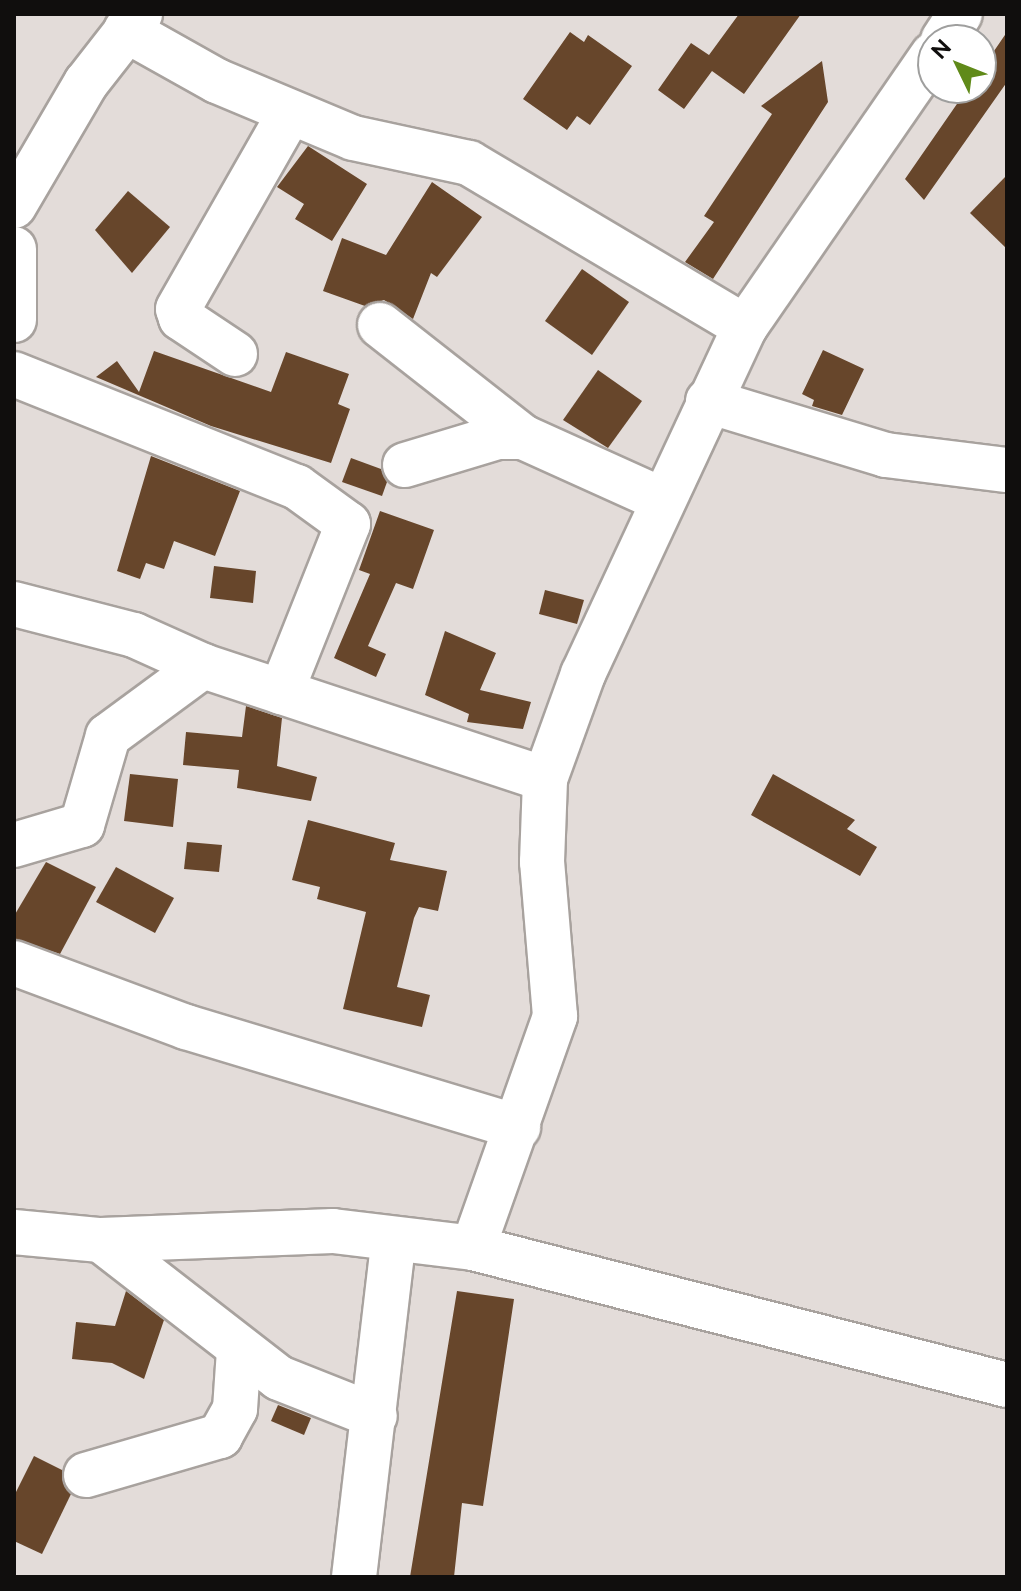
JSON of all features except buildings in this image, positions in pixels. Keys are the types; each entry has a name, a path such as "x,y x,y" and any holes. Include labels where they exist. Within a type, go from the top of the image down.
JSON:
{"street":[{"path":"14,206 133,22 290,113 353,138 469,163 745,327"},
{"path":"473,1248 555,1016 542,862 545,779 660,499 745,327 917,77"},
{"path":"235,354 181,318 178,309 290,113"},
{"path":"14,249 14,320"},
{"path":"380,325 523,437 660,499"},
{"path":"14,374 297,487 348,524 281,692"},
{"path":"708,401 886,455 1007,470"},
{"path":"405,465 498,437 523,437"},
{"path":"14,604 134,635 203,666 545,779"},
{"path":"14,845 82,825 108,736 203,666"},
{"path":"14,963 186,1027 518,1127"},
{"path":"14,1198 29,1233 101,1240 333,1231 473,1248 1007,1385"},
{"path":"354,1577 394,1239"},
{"path":"101,1240 279,1378 375,1416"},
{"path":"86,1475 220,1436 235,1409 239,1350"}]}
